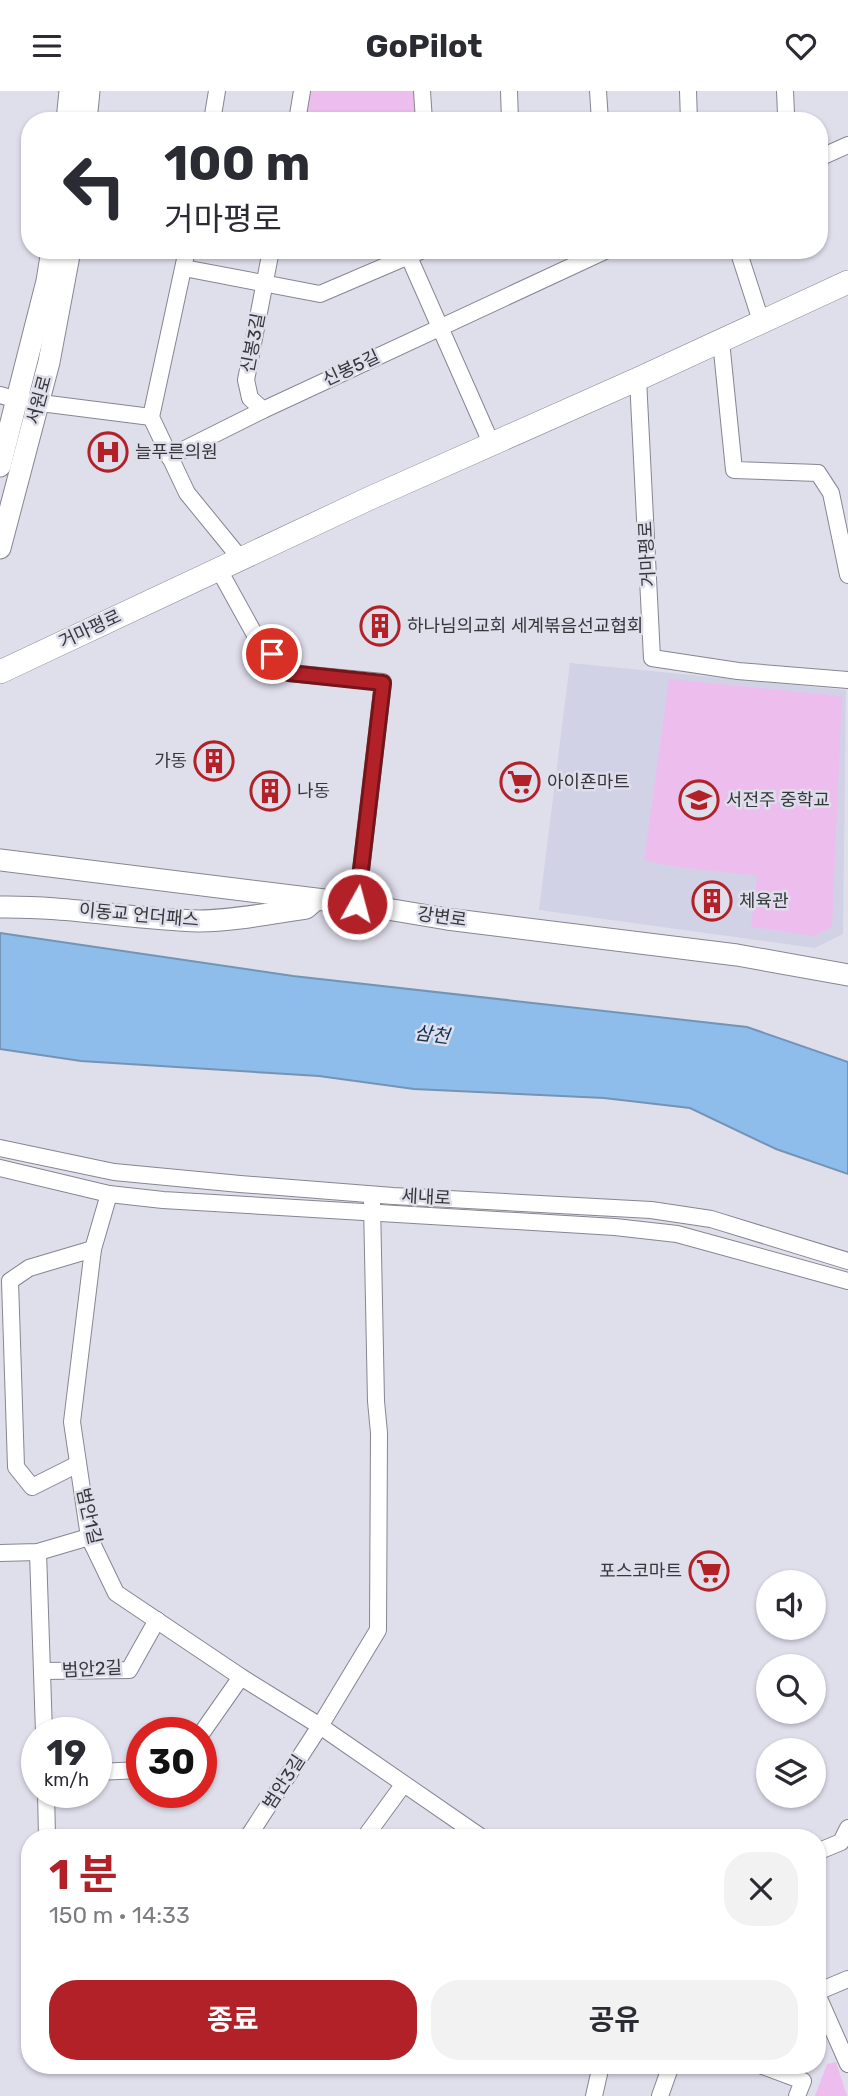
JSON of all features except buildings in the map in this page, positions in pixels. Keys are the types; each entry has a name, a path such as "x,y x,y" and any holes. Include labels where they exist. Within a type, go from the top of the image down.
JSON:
{"main road":[{"name":"거마평로","path":"2,667 848,282"}],"street":[{"path":"68,112 70,91"},
{"path":"87,112 89,91"},
{"path":"214,112 217,91"},
{"path":"298,112 302,91"},
{"path":"422,91 423,112"},
{"path":"509,91 510,112"},
{"path":"598,91 599,112"},
{"path":"688,91 689,112"},
{"path":"785,91 786,112"},
{"path":"828,154 848,145"},
{"name":"서원로","path":"0,467 8,398 47,281 50,259"},
{"name":"서원로","path":"0,548 38,403 69,259"},
{"path":"186,259 150,417 187,493 240,558"},
{"name":"신봉3길","path":"262,410 250,398 246,380 269,259"},
{"path":"184,268 320,294 402,259"},
{"path":"418,259 440,327 492,445"},
{"name":"신봉5길","path":"262,410 587,259"},
{"path":"741,259 761,321"},
{"path":"721,341 734,470 818,473 831,493 848,575"},
{"name":"거마평로","path":"638,379 652,658 738,671 848,680"},
{"path":"8,398 150,417"},
{"path":"169,457 262,410"},
{"path":"218,568 255,635 289,673 383,683 357,904"},
{"name":"강변로","path":"0,860 846,968"},
{"name":"이동교 언더패스","path":"0,907 58,908 153,919 202,921 306,908 316,899"},
{"name":"세내로","path":"0,1148 114,1172 372,1193 652,1210 711,1219 848,1261"},
{"name":"세내로","path":"0,1168 109,1194 163,1200 615,1227 677,1234 848,1281"},
{"path":"320,1726 378,1630 379,1433 372,1193"},
{"name":"범안1길","path":"109,1194 93,1249 72,1422 89,1537 116,1593 320,1726 469,1829"},
{"path":"78,1464 32,1487 16,1467 10,1281 29,1268 93,1249"},
{"path":"0,1553 38,1552 89,1537"},
{"name":"범안2길","path":"38,1552 43,1717"},
{"name":"범안2길","path":"42,1671 129,1670 157,1620"},
{"path":"213,1717 241,1677"},
{"name":"범안3길","path":"253,1829 320,1726"},
{"path":"371,1829 403,1785"},
{"path":"46,1808 47,1829"},
{"path":"826,1848 841,1842 848,1828"},
{"path":"826,1989 848,1979"},
{"path":"826,2014 848,2064"},
{"path":"594,2096 599,2074"},
{"path":"660,2096 668,2074"},
{"path":"784,2074 803,2081 797,2096"}],"shaded area":[{"path":"302,91 422,91 423,112 298,112"},
{"name":"서전주 중학교","path":"570,663 846,690 843,934 815,948 539,910"},
{"path":"669,679 842,696 832,927 814,936 751,927 757,876 669,866 644,860"},
{"path":"836,2062 847,2096 815,2096 823,2074 826,2074 827,2064"}],"water":[{"name":"삼천","path":"0,933 293,976 747,1027 848,1062 848,1174 776,1149 690,1108 604,1098 414,1089 319,1076 81,1061 0,1049"}],"place":[{"name":"늘푸른의원","path":"108,452"},
{"name":"하나님의교회 세계볶음선교협회","path":"380,626"},
{"name":"가동","path":"214,761"},
{"name":"아이죤마트","path":"520,782"},
{"name":"나동","path":"270,791"},
{"name":"서전주 중학교","path":"699,800"},
{"name":"체육관","path":"712,901"},
{"name":"포스코마트","path":"709,1571"}],"route":[{"path":"272,654 289,673 383,683 357,904"}]}
